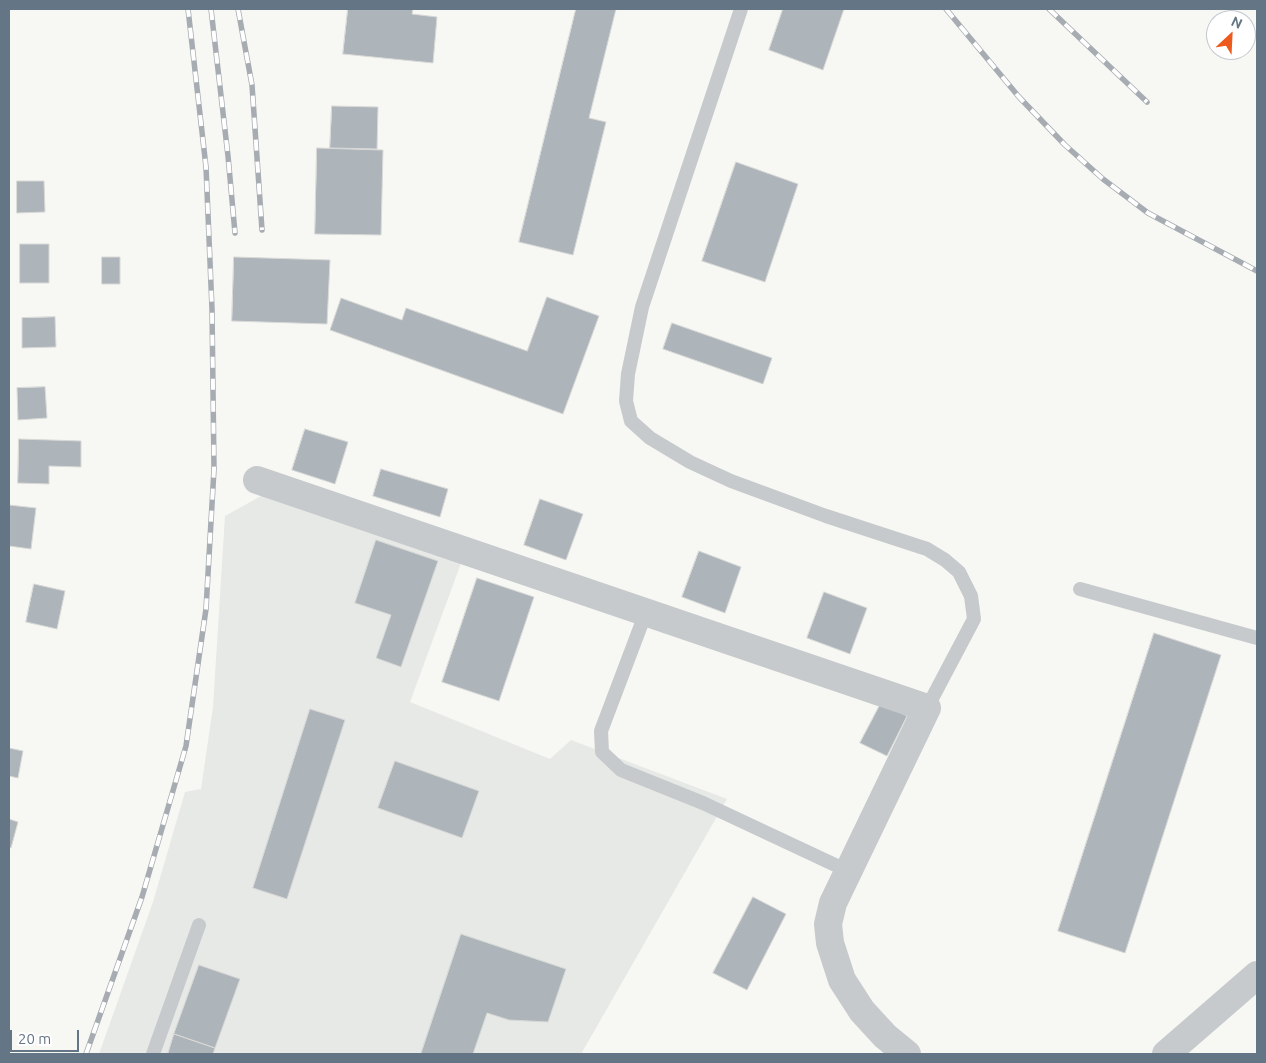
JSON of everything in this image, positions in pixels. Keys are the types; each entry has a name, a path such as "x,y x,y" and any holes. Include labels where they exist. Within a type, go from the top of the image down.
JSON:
{"street":[{"path":"257,480 927,708 833,903 828,924 830,944 842,980 862,1011 885,1036 907,1054"},
{"path":"1166,1054 1257,975"}],"lane":[{"path":"741,9 642,307 628,374 626,401 631,421 650,438 690,462 731,481 826,516 927,549 945,560 959,572 971,596 974,618 927,708"},
{"path":"1080,588 1257,638"},
{"path":"646,612 601,731 602,752 621,770 703,803 848,871"},
{"path":"153,1054 199,926"}],"shaded area":[{"path":"270,491 464,555 410,702 550,759 571,740 727,799 581,1054 99,1054 153,902 185,792 201,789 213,707 225,516"}],"building":[{"path":"348,9 413,9 412,14 437,17 433,63 343,54"},
{"path":"576,9 616,9 589,118 606,122 573,255 519,242"},
{"path":"783,9 844,9 823,70 769,50"},
{"path":"332,106 378,107 377,149 330,148"},
{"path":"317,148 383,150 381,235 315,234"},
{"path":"736,162 798,184 765,282 702,261"},
{"path":"17,181 44,181 45,212 17,213"},
{"path":"20,244 49,244 49,283 20,283"},
{"path":"102,257 120,257 120,284 102,284"},
{"path":"234,257 330,260 327,324 232,321"},
{"path":"547,297 599,316 563,414 330,330 341,298 402,320 406,308 527,351"},
{"path":"55,317 56,347 22,348 22,318"},
{"path":"672,323 772,358 763,384 663,349"},
{"path":"45,387 47,418 18,420 17,388"},
{"path":"305,429 348,442 335,484 292,470"},
{"path":"19,439 81,441 81,467 49,466 49,484 18,483"},
{"path":"381,469 448,489 440,517 373,496"},
{"path":"540,499 583,514 566,560 524,545"},
{"path":"9,505 36,508 31,549 9,546"},
{"path":"376,540 438,561 401,667 376,658 391,615 355,603"},
{"path":"699,551 741,567 725,613 682,597"},
{"path":"477,578 534,597 499,701 442,682"},
{"path":"34,584 65,591 57,629 26,622"},
{"path":"824,592 867,608 850,654 807,638"},
{"path":"1154,633 1221,655 1125,953 1058,931"},
{"path":"881,703 907,716 887,756 860,743"},
{"path":"310,709 345,720 287,899 253,888"},
{"path":"9,748 23,751 18,778 9,776"},
{"path":"395,761 479,791 462,838 378,808"},
{"path":"9,819 18,822 11,848 9,847"},
{"path":"753,897 786,914 747,990 713,973"},
{"path":"461,934 566,969 548,1022 509,1020 487,1013 473,1054 421,1054"},
{"path":"199,965 240,979 215,1048 174,1034"},
{"path":"174,1034 215,1048 213,1054 168,1054"}],"railway":[{"path":"86,1054 142,897 186,746 206,609 214,469 212,309 206,167 188,9"},
{"path":"211,9 235,233"},
{"path":"238,9 252,85 262,230"},
{"path":"946,9 1019,97 1065,145 1103,179 1148,213 1257,271"},
{"path":"1049,9 1147,102"}]}
